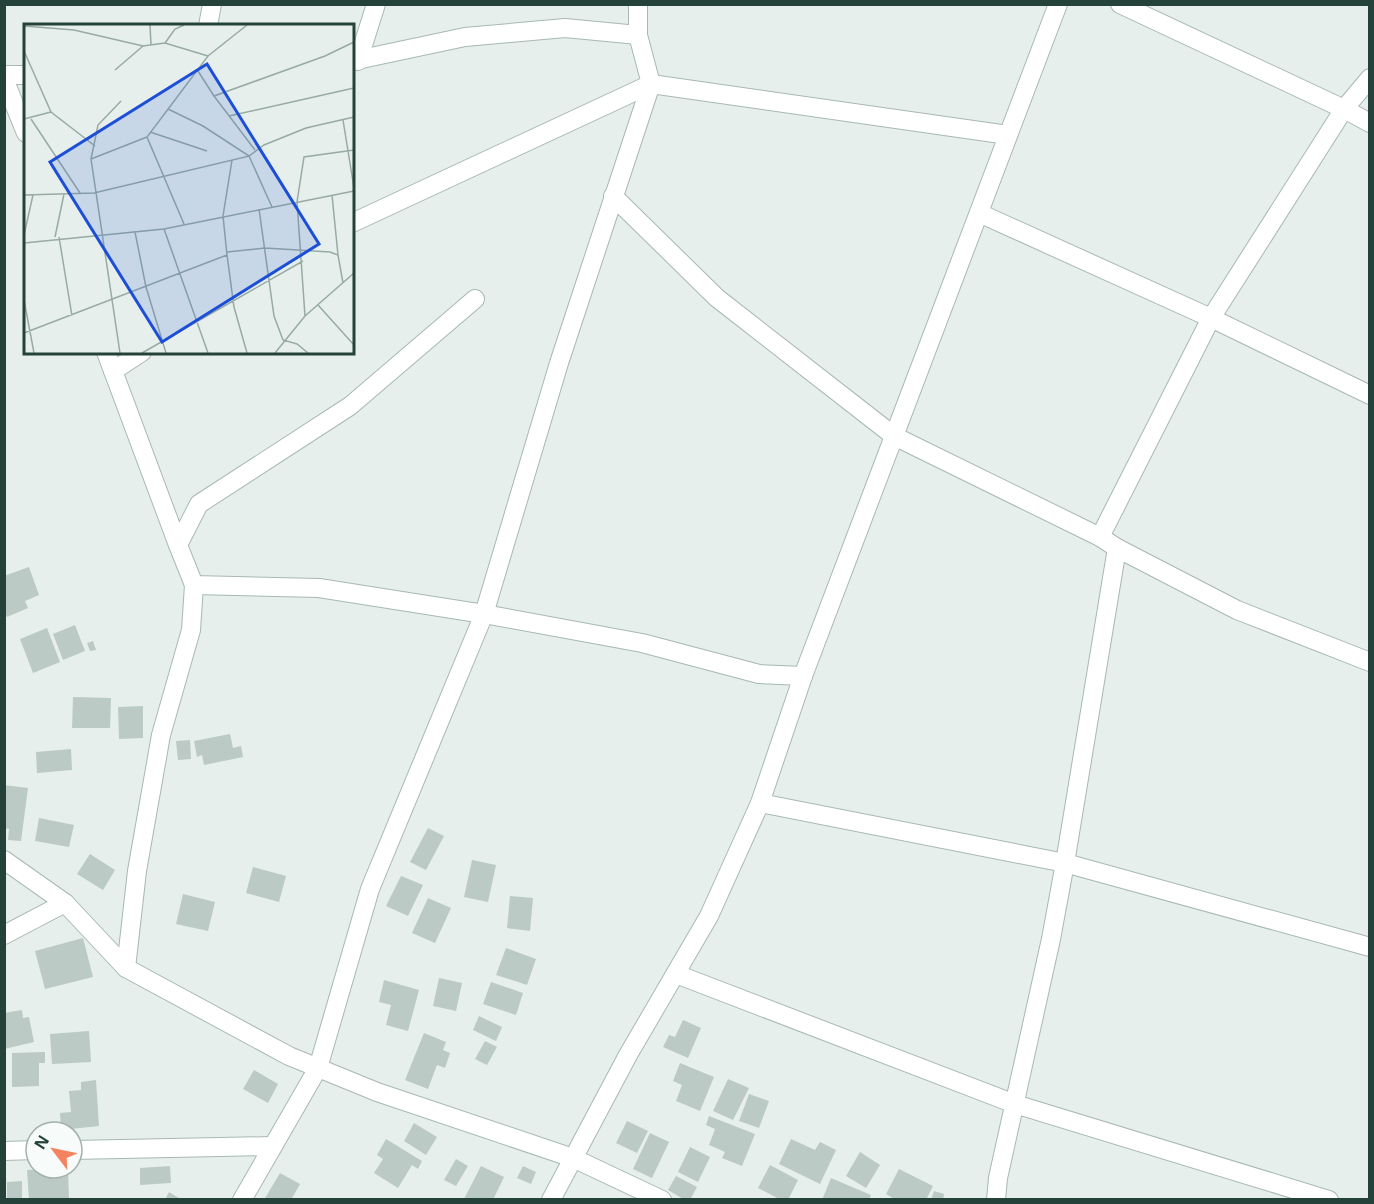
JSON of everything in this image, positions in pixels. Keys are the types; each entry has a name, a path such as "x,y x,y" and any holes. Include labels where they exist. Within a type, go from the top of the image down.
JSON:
{"street":[{"path":"208,24 212,4"},
{"path":"355,61 376,4"},
{"path":"242,1200 318,1068 370,889 484,614 559,363 651,84 638,35 638,4"},
{"path":"551,1200 628,1055 709,916 760,803 802,676 1058,4"},
{"path":"1120,4 1344,108 1370,123"},
{"path":"355,61 465,37 566,28 638,35"},
{"path":"24,75 4,77 24,128"},
{"path":"1100,537 1211,318 1344,108 1370,78"},
{"path":"354,222 651,84 1008,135"},
{"path":"613,196 717,298 894,436 1100,537 1237,610 1370,662"},
{"path":"979,213 1211,318 1370,395"},
{"path":"178,545 199,504 350,406 475,299"},
{"path":"107,354 194,585 191,630 161,735 137,871 126,968"},
{"path":"113,371 139,354"},
{"path":"996,1200 998,1178 1051,939 1117,548"},
{"path":"194,585 318,588 484,614 642,643 759,674 802,676"},
{"path":"760,803 1065,863 1370,947"},
{"path":"4,860 65,903 126,968 289,1056 377,1092 573,1158 662,1200"},
{"path":"4,935 65,903"},
{"path":"676,974 1015,1104 1329,1200"},
{"path":"84,1150 273,1146"},
{"path":"4,1151 24,1150"}],"building":[{"path":"29,567 39,595 25,601 28,608 7,617 4,610 4,576"},
{"path":"75,625 85,651 63,660 53,634"},
{"path":"47,628 60,662 33,673 20,639"},
{"path":"93,641 96,650 90,651 87,643"},
{"path":"73,697 111,698 110,728 72,728"},
{"path":"143,706 143,738 119,739 118,707"},
{"path":"230,734 233,748 241,746 243,757 204,765 202,755 197,757 194,741"},
{"path":"190,740 191,759 178,760 176,741"},
{"path":"71,749 72,770 37,773 36,752"},
{"path":"4,785 28,788 21,841 8,840 9,829 4,828"},
{"path":"39,818 74,825 69,847 35,841"},
{"path":"428,828 444,836 426,870 410,862"},
{"path":"90,854 115,870 103,890 77,874"},
{"path":"472,860 496,865 488,902 464,897"},
{"path":"253,867 286,876 279,902 246,893"},
{"path":"401,876 423,885 408,916 386,906"},
{"path":"183,894 215,902 208,931 176,924"},
{"path":"510,896 533,898 530,931 507,928"},
{"path":"428,898 451,908 435,943 412,933"},
{"path":"83,938 93,977 45,989 35,951"},
{"path":"506,948 536,959 527,985 496,975"},
{"path":"439,978 462,983 456,1011 433,1006"},
{"path":"384,980 419,990 408,1031 386,1025 391,1005 379,1002"},
{"path":"491,982 523,993 516,1015 483,1004"},
{"path":"22,1010 23,1018 29,1017 34,1042 4,1049 4,1013"},
{"path":"479,1016 502,1027 496,1041 473,1030"},
{"path":"683,1020 701,1028 688,1058 663,1047 669,1035 675,1037"},
{"path":"89,1031 91,1062 52,1064 50,1034"},
{"path":"424,1033 446,1042 443,1050 450,1053 445,1068 437,1065 428,1089 405,1080"},
{"path":"485,1041 497,1047 487,1065 475,1059"},
{"path":"45,1052 45,1063 39,1063 39,1086 12,1087 12,1053"},
{"path":"680,1063 714,1077 700,1111 676,1101 682,1085 673,1081"},
{"path":"254,1070 278,1084 268,1103 243,1089"},
{"path":"728,1079 749,1088 733,1120 713,1111"},
{"path":"96,1080 99,1126 84,1128 84,1120 60,1120 60,1113 71,1112 69,1091 81,1090 81,1082"},
{"path":"749,1094 769,1101 759,1128 739,1121"},
{"path":"709,1116 755,1134 742,1166 722,1158 725,1152 709,1145 715,1129 706,1125"},
{"path":"627,1121 648,1131 637,1153 616,1143"},
{"path":"414,1123 437,1137 426,1155 404,1141"},
{"path":"650,1133 669,1142 652,1178 633,1169"},
{"path":"386,1139 422,1161 418,1169 412,1165 398,1188 374,1173 383,1159 377,1155"},
{"path":"791,1139 815,1150 820,1142 836,1150 820,1184 779,1164"},
{"path":"690,1147 710,1157 698,1182 678,1172"},
{"path":"860,1152 880,1165 866,1188 846,1176"},
{"path":"456,1159 468,1166 456,1186 444,1180"},
{"path":"770,1165 798,1180 788,1200 781,1200 758,1188"},
{"path":"170,1166 171,1183 140,1185 140,1168"},
{"path":"481,1166 504,1177 493,1200 465,1200 464,1199"},
{"path":"523,1166 536,1172 531,1184 517,1178"},
{"path":"899,1169 933,1186 926,1200 896,1200 886,1194"},
{"path":"280,1173 300,1184 291,1200 264,1200"},
{"path":"676,1176 697,1187 690,1200 685,1200 668,1190"},
{"path":"831,1178 871,1195 869,1200 822,1200"},
{"path":"28,1180 68,1180 69,1200 29,1200"},
{"path":"22,1181 22,1200 7,1200 7,1182"},
{"path":"934,1191 944,1194 943,1200 931,1200"},
{"path":"169,1192 182,1200 165,1200"}]}
